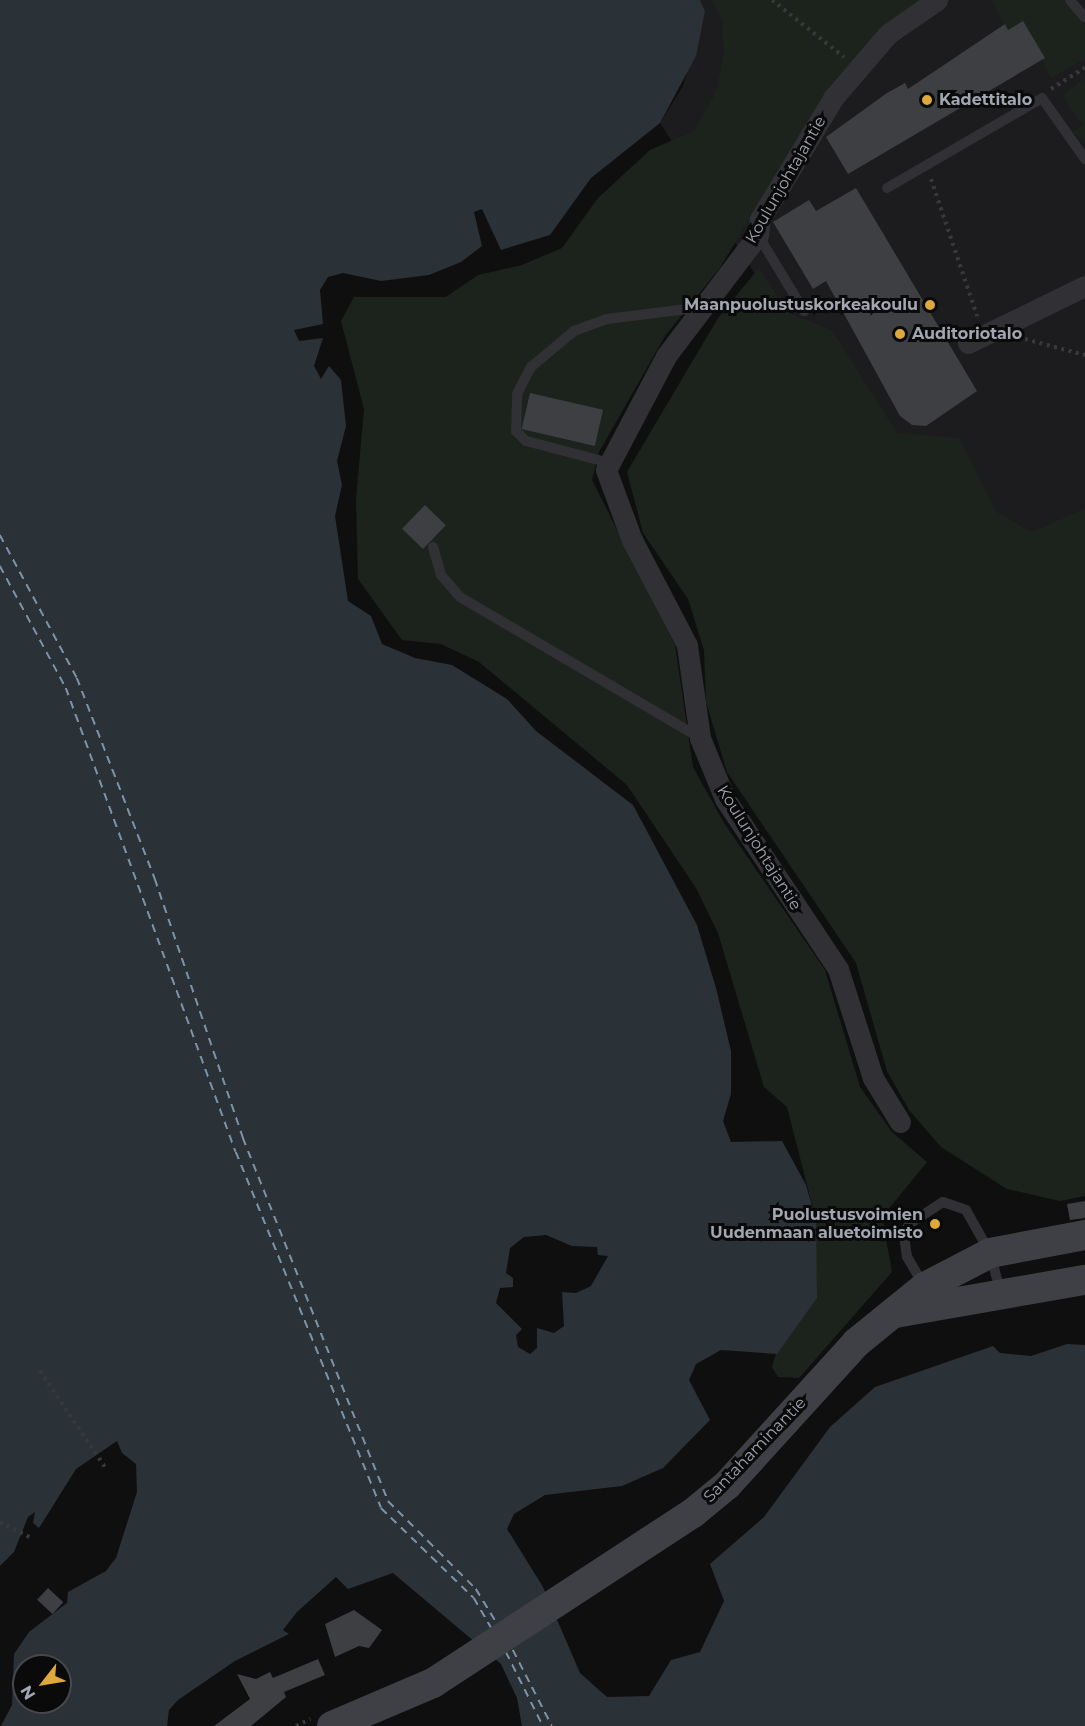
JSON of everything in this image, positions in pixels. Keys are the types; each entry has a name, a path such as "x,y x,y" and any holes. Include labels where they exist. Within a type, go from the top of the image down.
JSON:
{"main road":[{"name":"Santahaminantie","path":"332,1726 410,1694 485,1650 608,1571 727,1485 889,1313 930,1296 990,1253 1085,1235"},
{"name":"Santahaminantie","path":"930,1296 1001,1294 1085,1280"}],"street":[{"name":"Koulunjohtajantie","path":"900,1122 873,1078 838,969 725,799 700,738 687,645 632,540 606,470 666,356 758,235 760,219 801,148 857,67 888,34 937,0"},
{"path":"972,341 1085,286"}],"lane":[{"path":"1070,0 1085,18"},
{"path":"887,188 1042,98 1080,147 1085,159"},
{"path":"758,235 804,310"},
{"path":"610,463 526,441 516,431 517,394 531,367 574,331 596,323 652,310 703,307"},
{"path":"433,547 441,575 459,597 700,738"},
{"path":"930,1296 907,1257 904,1235 909,1224 943,1202 966,1210 990,1253 1001,1294"}],"path":[{"path":"772,0 857,67"},
{"path":"1042,98 1085,68"},
{"path":"926,165 968,278 977,310 972,341"},
{"path":"1018,337 1085,355"},
{"path":"40,1371 105,1467"},
{"path":"0,1522 28,1537"}],"shaded area":[{"path":"0,0 700,0 705,11 696,56 660,123 591,178 550,235 501,250 482,209 474,212 482,246 461,262 429,275 381,281 343,273 328,277 320,290 323,324 294,330 299,341 323,338 314,366 321,379 329,366 341,380 346,426 337,461 342,485 335,516 348,601 371,616 382,644 415,658 452,665 507,699 536,731 633,805 697,925 716,988 731,1051 731,1094 723,1121 731,1142 782,1141 806,1185 816,1220 817,1298 777,1354 721,1350 696,1364 689,1380 710,1420 663,1468 622,1486 545,1495 514,1514 507,1529 543,1587 580,1673 607,1697 649,1696 671,1660 700,1652 724,1601 710,1564 764,1517 830,1427 875,1387 993,1346 1000,1353 1031,1356 1067,1344 1085,1345 1085,1726 522,1726 517,1698 501,1664 393,1573 348,1589 336,1577 297,1612 283,1630 289,1634 235,1661 178,1700 169,1710 167,1726 1,1726 12,1705 12,1714 72,1714 72,1654 14,1654 29,1632 67,1603 68,1592 106,1571 116,1558 137,1492 136,1464 122,1453 117,1441 76,1469 39,1528 33,1523 35,1512 28,1517 14,1552 0,1566","holes":["546,1235 572,1246 597,1247 598,1255 608,1256 591,1286 576,1293 562,1292 564,1326 554,1333 537,1328 537,1348 530,1354 518,1347 516,1335 522,1329 496,1303 500,1288 513,1287 513,1278 506,1273 510,1248 524,1237"]},
{"name":"Maanpuolustuskorkeakoulu","path":"700,0 1085,0 1085,599 888,486 660,123 683,86 705,11"},
{"path":"712,0 923,0 884,27 834,82 719,269 665,336 599,452 592,480 675,645 693,767 724,823 825,970 860,1087 892,1132 927,1162 882,1217 892,1272 799,1378 778,1377 772,1367 816,1220 787,1107 764,1087 718,933 696,888 627,785 479,662 441,644 402,640 358,579 356,499 364,409 341,321 354,297 446,297 478,275 522,265 562,248 598,198 650,150 694,131 715,94 724,54 722,21"},
{"path":"991,0 1064,0 1085,25 1085,59 1051,78 1022,21 1008,30"},
{"path":"1085,78 1085,142 1073,132 1082,125 1062,96"},
{"path":"759,268 788,313 832,330 897,433 960,438 997,512 1031,532 1085,509 1085,1196 1060,1201 1007,1189 941,1147 909,1110 887,1071 856,963 727,772 706,702 704,650 688,599 643,533 627,472 718,318"}],"building":[{"name":"Kadettitalo","path":"1023,21 1045,58 848,174 826,137 887,93 905,83 908,89 1005,24 1008,30"},
{"name":"Auditoriotalo","path":"856,188 977,391 926,426 912,425 900,416 826,281 813,289 773,222 809,200 816,211"},
{"path":"530,393 603,410 595,446 522,429"},
{"path":"425,505 446,525 423,549 402,529"},
{"path":"1085,1201 1085,1218 1070,1220 1067,1204"},
{"path":"48,1588 63,1602 52,1614 37,1600"},
{"path":"354,1610 382,1630 369,1648 359,1646 335,1657 325,1624"},
{"path":"318,1659 325,1675 284,1692 286,1697 251,1726 214,1726 250,1699 237,1674 256,1679 270,1672 273,1678"}],"ferry route":[{"path":"0,535 77,678 155,879 243,1138 388,1501 476,1589 498,1625"},
{"path":"0,566 66,688 236,1152 381,1508 474,1598 491,1627"},
{"path":"513,1650 552,1726"},
{"path":"506,1652 543,1726"}],"place":[{"name":"Kadettitalo","path":"927,100"},
{"name":"Maanpuolustuskorkeakoulu","path":"930,305"},
{"name":"Auditoriotalo","path":"900,334"},
{"name":"Puolustusvoimien Uudenmaan aluetoimisto","path":"935,1224"}]}
